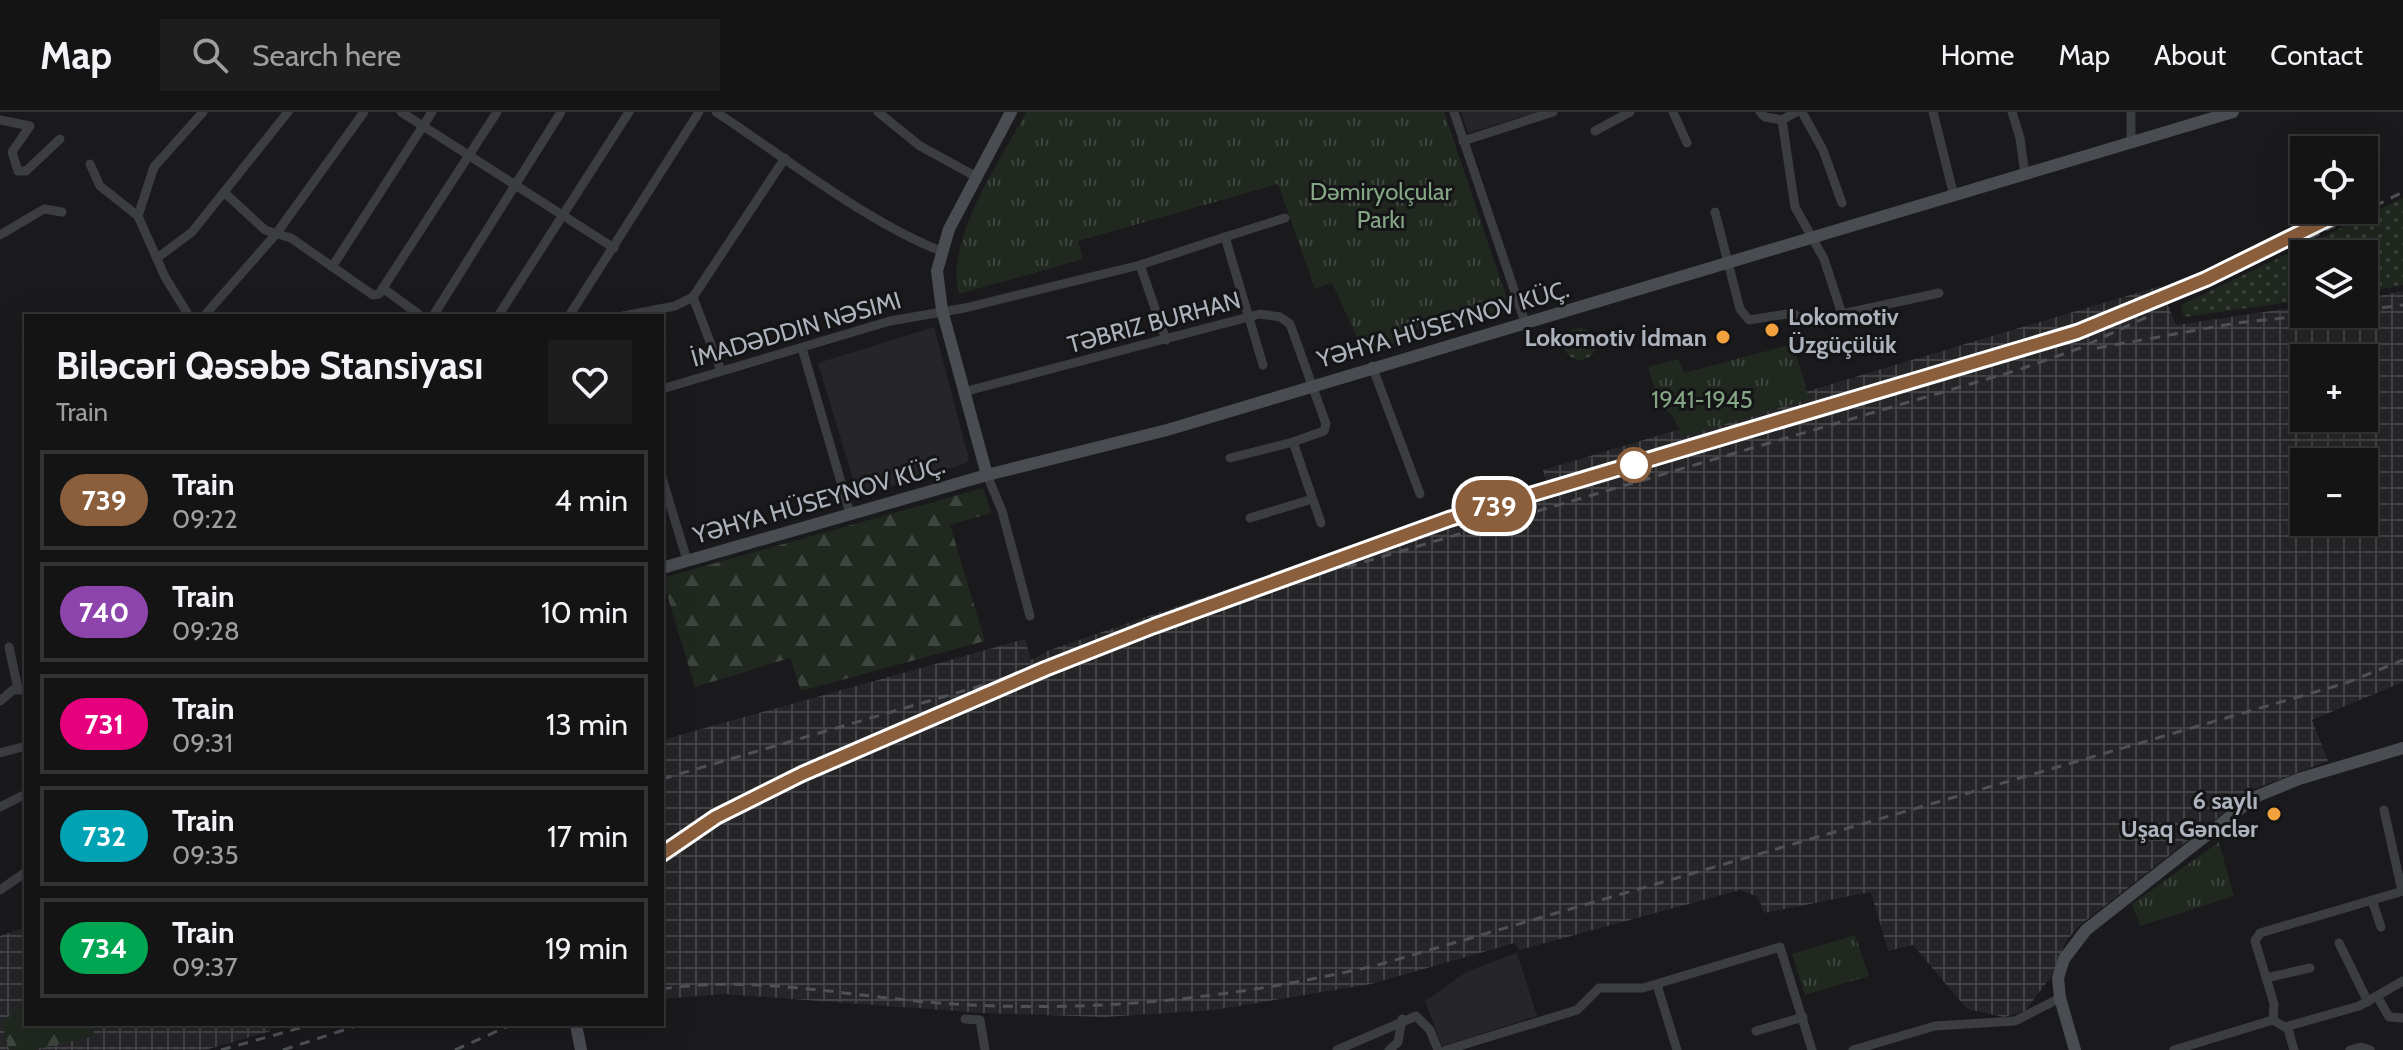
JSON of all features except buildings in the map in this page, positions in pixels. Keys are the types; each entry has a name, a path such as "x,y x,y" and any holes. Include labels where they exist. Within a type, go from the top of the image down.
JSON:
{"street":[{"path":"138,216 154,167 176,138 203,112"},
{"path":"157,258 192,232 288,112"},
{"path":"206,314 276,234 364,112"},
{"path":"401,112 614,248"},
{"path":"332,267 432,112"},
{"path":"225,193 265,230 291,238 373,295 384,289 497,112"},
{"path":"434,314 561,112"},
{"path":"499,314 629,112"},
{"path":"570,314 699,112"},
{"path":"716,112 919,242 941,251"},
{"path":"878,112 920,146 975,176"},
{"path":"1011,112 975,176 941,251 937,281 963,392 987,475 1002,511 1030,616"},
{"path":"1454,112 1525,322"},
{"path":"1463,141 1553,112"},
{"path":"1595,131 1630,112"},
{"path":"1673,112 1687,143"},
{"path":"1760,112 1765,117 1782,120 1799,112 1823,150 1842,203"},
{"path":"1933,112 1954,196"},
{"path":"2012,112 2020,138 2025,175"},
{"path":"2131,112 2131,143"},
{"name":"YƏHYA HÜSEYNOV KÜÇ.","path":"664,567 987,475 1167,430 1372,366 2233,112"},
{"path":"0,120 30,126 12,152 18,171 26,171 60,139"},
{"path":"1782,120 1795,207 1824,259 1842,314"},
{"path":"633,314 675,306 693,297 785,158"},
{"path":"90,164 100,186 138,216 188,314"},
{"path":"0,235 44,209 62,212"},
{"path":"1715,212 1740,309 1749,320 1793,313 1803,321 1939,293"},
{"name":"İMADƏDDIN NƏSIMI","path":"664,388 890,321 965,308 1140,265 1285,218"},
{"path":"1225,237 1263,365"},
{"path":"1140,265 1166,340"},
{"path":"384,289 418,314"},
{"path":"693,297 721,371"},
{"name":"TƏBRIZ BURHAN","path":"963,392 1269,314 1290,324 1315,384 1326,428 1293,442"},
{"path":"802,348 850,513"},
{"path":"1372,366 1420,494"},
{"path":"1230,458 1293,442 1321,523"},
{"path":"665,498 687,560"},
{"path":"1250,518 1312,499"},
{"path":"0,701 22,689 9,647"},
{"path":"0,753 24,747"},
{"path":"2075,1050 2060,998 2060,971 2078,938 2246,804 2279,786 2403,748"},
{"path":"0,807 24,795"},
{"path":"2273,1020 2275,1011 2255,937 2268,930 2403,891 2384,810"},
{"path":"0,890 24,873"},
{"path":"2372,900 2381,927"},
{"path":"2339,943 2372,999 2389,1017 2403,1018"},
{"path":"1446,1050 1577,1010 1599,988 1635,989 1657,985 1780,947 1812,1050"},
{"path":"2266,978 2310,968"},
{"path":"2285,1027 2372,999 2403,981"},
{"path":"1657,985 1677,1050"},
{"path":"1853,1050 1935,1026 2006,1023 2060,998"},
{"path":"1337,1050 1402,1019 1416,1016 1430,1030 1438,1050"},
{"path":"1756,1031 1803,1017"},
{"path":"965,1019 980,1020 985,1050"},
{"path":"1389,1050 1398,1042 1402,1019"},
{"path":"2174,1050 2273,1020 2285,1027 2294,1050"},
{"path":"576,1026 581,1050"},
{"path":"2350,1050 2361,1047 2370,1050"}],"shaded area":[{"path":"1461,112 1538,112 1468,133"},
{"path":"2160,286 2176,325 2290,308 2290,328 2378,328 2378,296 2403,291 2403,682 2312,720 2328,761 2254,789 2079,926 2066,941 2053,974 2025,1011 2004,1017 1967,1009 1913,945 1888,951 1871,892 1764,913 1758,897 1740,890 1519,950 1515,943 1371,984 1215,1010 1104,1017 983,1013 723,994 664,999 664,739 1025,639 1031,660 1047,651 1413,525 1547,484 1543,470"},
{"path":"934,327 969,459 964,464 858,496 818,363"},
{"path":"24,928 24,1026 270,1026 271,1031 205,1050 0,1050 0,936"},
{"path":"1517,953 1537,1016 1442,1046 1425,1001 1468,971"}],"green space":[{"name":"Dəmiryolçular Parkı","path":"1026,112 1444,112 1511,311 1461,326 1451,319 1412,331 1410,339 1363,350 1332,283 1315,289 1278,184 1078,241 1083,259 959,294 957,273 967,225"},
{"path":"2403,198 2403,285 2378,289 2378,240 2316,240 2349,224 2378,224 2378,210"},
{"path":"2290,252 2290,302 2184,317 2181,305"},
{"path":"1580,328 1591,333 1596,344 1591,355 1580,360 1569,355 1564,344 1569,333"},
{"name":"1941-1945","path":"1793,344 1809,399 1683,437 1672,415 1660,406 1648,367 1678,359 1684,373"},
{"path":"983,488 991,513 950,525 985,641 801,691 790,658 695,687 664,577"},
{"path":"2219,842 2234,896 2140,926 2132,904"},
{"path":"1855,935 1869,976 1805,995 1792,954"},
{"path":"24,1002 24,1026 92,1026 95,1036 34,1050 9,1050 2,1023"}],"railway":[{"path":"2310,238 2403,192"},
{"path":"664,853 716,817 802,774 1045,669 1154,626 1449,519 2077,332 2320,233"},
{"path":"2378,308 2403,305"},
{"path":"1347,567 2018,370 2080,348 2151,315"},
{"path":"2097,348 2236,323 2290,317"},
{"path":"664,989 697,985 766,985 939,1003 1051,1006 1160,1001 1323,977 1378,965 2346,683 2403,660"},
{"path":"664,778 987,684"},
{"path":"221,1050 307,1026"},
{"path":"283,1050 356,1026"},
{"path":"455,1050 509,1026"}],"train":[{"name":"739","path":"664,852 716,817 802,774 1045,669 1154,626 1449,519 2077,332 2165,298 2318,224"}],"place":[{"name":"Lokomotiv Üzgüçülük","path":"1772,330"},
{"name":"Lokomotiv İdman","path":"1723,337"},
{"name":"6 saylı Uşaq Gənclər","path":"2274,814"}]}
